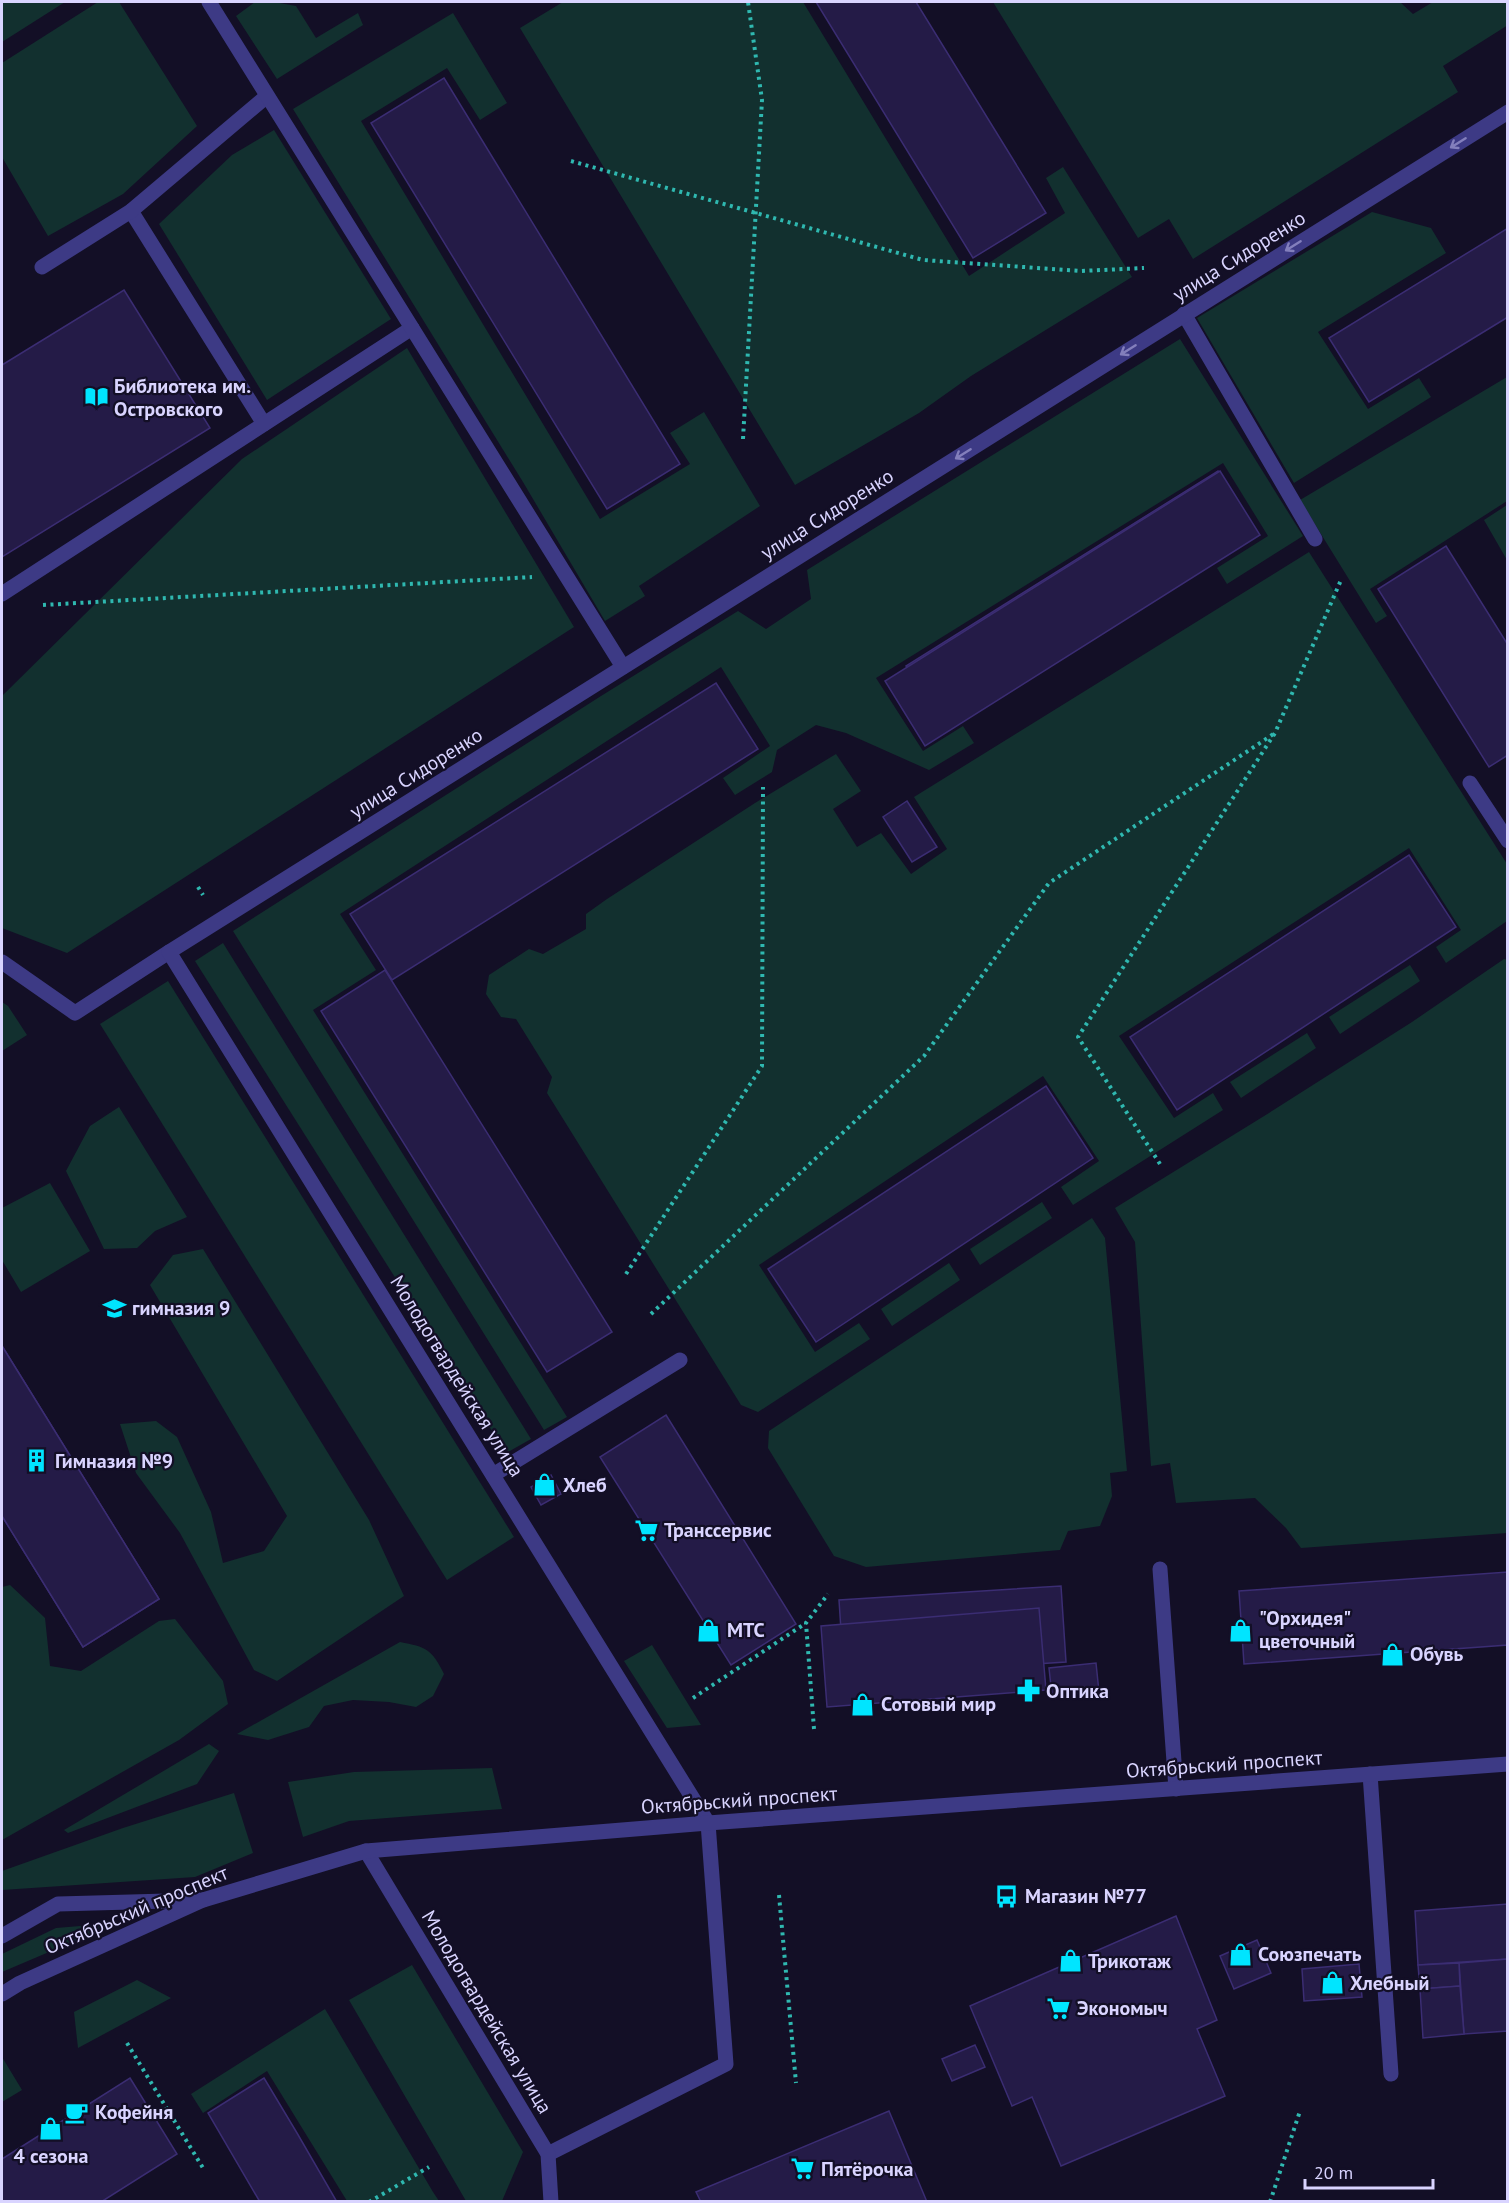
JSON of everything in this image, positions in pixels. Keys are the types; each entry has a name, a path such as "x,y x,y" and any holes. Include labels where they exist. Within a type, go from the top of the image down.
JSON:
{"street":[{"path":"209,2 623,667"},
{"path":"42,267 131,211 267,96"},
{"name":"улица Сидоренко","path":"2,962 75,1013 1508,111"},
{"path":"131,211 264,424"},
{"path":"1184,314 1315,539"},
{"path":"2,594 412,328"},
{"path":"1470,783 1508,841"},
{"name":"Молодогвардейская улица","path":"169,952 708,1823"},
{"path":"493,1475 680,1360"},
{"path":"1160,1569 1176,1789"},
{"name":"Октябрьский проспект","path":"2,1994 20,1983 203,1900 366,1851 708,1823 1508,1764"},
{"path":"1370,1774 1391,2074"},
{"path":"548,2154 726,2064 708,1823"},
{"name":"Молодогвардейская улица","path":"366,1851 548,2154 551,2202"},
{"path":"2,1936 58,1904 203,1900"}],"path":[{"path":"743,439 762,100 748,2"},
{"path":"571,161 923,260 1081,271 1144,268"},
{"path":"36,606 566,575"},
{"path":"1160,1164 1078,1037 1275,733 1341,580"},
{"path":"651,1314 924,1056 1049,883 1275,733"},
{"path":"626,1274 762,1066 763,787"},
{"path":"693,1698 806,1623 828,1594"},
{"path":"806,1623 814,1729"},
{"path":"779,1895 796,2084"},
{"path":"127,2043 203,2168"},
{"path":"1270,2202 1300,2111"},
{"path":"369,2202 429,2167"}],"green space":[{"path":"2,2 65,2 2,42"},
{"path":"98,2 119,2 197,126 123,194 48,236 2,157 2,63"},
{"path":"255,2 274,2 296,6 316,38 358,13 363,25 277,79 236,16"},
{"path":"563,2 803,2 969,276 1065,213 1046,178 1063,167 1132,277 971,376 919,413 795,485 520,28"},
{"path":"993,2 1400,2 1413,14 1433,2 1507,2 1508,25 1443,66 1458,92 1193,259 1169,219 1138,238"},
{"path":"453,13 507,103 480,120 447,68 361,121 600,519 690,464 670,433 704,412 760,506 639,586 645,596 605,621 523,482 293,109"},
{"path":"274,130 391,319 267,400 159,224 232,155"},
{"path":"1372,212 1431,228 1446,253 1318,332 1368,409 1419,378 1431,397 1294,483 1197,318"},
{"path":"1180,339 1303,536 1227,584 1217,568 1268,536 1223,463 876,678 923,751 963,726 974,743 929,770 846,733 816,725 777,750 772,772 735,795 723,778 770,746 721,667 340,914 376,970 313,1010 567,1417 544,1430 233,931 738,611 766,629 811,599 807,570"},
{"path":"407,348 574,627 67,953 2,928 2,696 242,459"},
{"path":"1507,377 1507,501 1370,589 1387,616 1376,623 1300,500"},
{"path":"1507,505 1507,560 1484,520"},
{"path":"1309,552 1507,864 1507,921 1446,963 1436,947 1461,930 1409,848 1119,1036 1174,1118 1213,1093 1223,1110 1073,1205 1061,1187 1099,1161 1043,1076 759,1265 815,1352 859,1323 870,1339 758,1412 741,1405 547,1093 552,1077 516,1019 501,1017 486,994 489,975 529,949 543,954 586,929 586,914 607,899 755,803 836,754 861,791 833,809 857,847 881,833 911,874 947,849 914,797"},
{"path":"223,943 531,1439 506,1453 195,961"},
{"path":"1504,959 1508,960 1507,1533 1301,1548 1286,1528 1255,1498 1176,1503 1170,1463 1151,1466 1135,1242 1115,1208 1412,1022"},
{"path":"1410,965 1420,981 1340,1034 1329,1017"},
{"path":"168,981 514,1537 447,1580 100,1024"},
{"path":"2,1002 8,1006 27,1035 2,1051"},
{"path":"1307,1033 1316,1048 1241,1098 1230,1082"},
{"path":"119,1107 187,1217 155,1231 137,1248 104,1249 66,1171 90,1126"},
{"path":"50,1183 90,1251 21,1292 2,1260 2,1208"},
{"path":"1042,1202 1052,1218 980,1265 970,1249"},
{"path":"1092,1218 1105,1238 1127,1471 1110,1473 1112,1496 1100,1526 1068,1531 1060,1550 866,1567 834,1556 768,1448 769,1431"},
{"path":"203,1249 369,1520 404,1596 277,1681 254,1670 180,1533 136,1473 120,1424 156,1421 177,1437 211,1512 223,1563 264,1551 287,1516 150,1285 173,1255"},
{"path":"949,1263 960,1280 892,1326 881,1309"},
{"path":"10,1585 45,1618 50,1666 81,1671 159,1621 175,1619 223,1681 228,1704 179,1740 2,1840 2,1587"},
{"path":"400,1642 422,1648 432,1654 444,1674 433,1696 416,1707 389,1702 353,1700 324,1706 309,1727 268,1740 237,1734"},
{"path":"652,1645 701,1725 667,1728 624,1661"},
{"path":"209,1744 219,1751 197,1784 68,1833 64,1830"},
{"path":"492,1768 502,1809 349,1821 303,1837 288,1782 354,1772"},
{"path":"234,1793 253,1853 195,1877 2,1890 2,1871 123,1828"},
{"path":"117,1923 2,1972 2,1954 56,1928"},
{"path":"412,1965 523,2152 502,2201 466,2201 349,2000"},
{"path":"137,1980 171,1998 78,2048 74,2012"},
{"path":"325,2009 439,2201 347,2201 267,2071 203,2113 191,2094"},
{"path":"2,2057 22,2090 2,2102"}],"building":[{"path":"816,2 916,2 1046,213 973,258"},
{"path":"444,78 680,464 607,509 371,123"},
{"path":"1508,228 1508,317 1369,402 1329,338"},
{"name":"Библиотека им. Островского","path":"124,290 210,428 2,557 2,365"},
{"path":"1218,471 1255,530 944,725 906,666"},
{"path":"1220,471 1260,535 925,746 885,681"},
{"path":"1446,546 1508,645 1508,755 1489,767 1378,589"},
{"path":"716,683 758,749 392,980 350,914"},
{"path":"907,801 937,847 912,862 883,817"},
{"path":"1409,855 1456,927 1177,1110 1130,1037"},
{"path":"385,970 612,1332 547,1372 321,1011"},
{"path":"1046,1086 1093,1158 816,1342 768,1269"},
{"name":"Гимназия №9","path":"2,1346 159,1599 83,1647 2,1516"},
{"name":"Гимназия №9","path":"2,1346 159,1599 83,1647 2,1516"},
{"path":"666,1415 796,1624 731,1665 600,1457"},
{"path":"551,1475 561,1494 541,1505 531,1487"},
{"path":"1508,1572 1508,1645 1244,1664 1239,1591"},
{"path":"1061,1586 1066,1662 844,1676 839,1600"},
{"path":"1039,1608 1046,1690 827,1707 821,1626"},
{"path":"1096,1663 1099,1692 1052,1696 1049,1668"},
{"path":"1508,1904 1508,1959 1418,1965 1415,1911"},
{"path":"1176,1916 1217,2020 1197,2029 1225,2096 1061,2166 1032,2097 1012,2106 970,2006"},
{"path":"1257,1940 1271,1973 1234,1989 1220,1956"},
{"path":"1508,1959 1508,2031 1464,2034 1459,1963"},
{"path":"1459,1963 1460,1986 1420,1989 1418,1965"},
{"name":"Хлебный","path":"1359,1964 1362,1997 1304,2001 1302,1969"},
{"path":"1460,1986 1464,2034 1423,2038 1420,1989"},
{"path":"975,2045 985,2067 952,2081 942,2059"},
{"path":"130,2078 177,2154 101,2202 2,2202 2,2159"},
{"path":"264,2078 337,2202 260,2202 208,2113"},
{"path":"889,2111 927,2202 701,2202 696,2192"}],"place":[{"name":"Библиотека им. Островского","path":"96,397"},
{"name":"гимназия 9","path":"114,1308"},
{"name":"Гимназия №9","path":"37,1461"},
{"name":"Хлеб","path":"545,1485"},
{"name":"Транссервис","path":"646,1530"},
{"name":"МТС","path":"709,1630"},
{"name":"\"Орхидея\" цветочный","path":"1241,1630"},
{"name":"Обувь","path":"1392,1654"},
{"name":"Оптика","path":"1028,1691"},
{"name":"Сотовый мир","path":"863,1704"},
{"name":"Магазин №77","path":"1007,1896"},
{"name":"Союзпечать","path":"1240,1954"},
{"name":"Трикотаж","path":"1070,1961"},
{"name":"Хлебный","path":"1332,1983"},
{"name":"Экономыч","path":"1059,2008"},
{"name":"Кофейня","path":"77,2112"},
{"name":"4 сезона","path":"51,2128"},
{"name":"Пятёрочка","path":"803,2169"}]}
